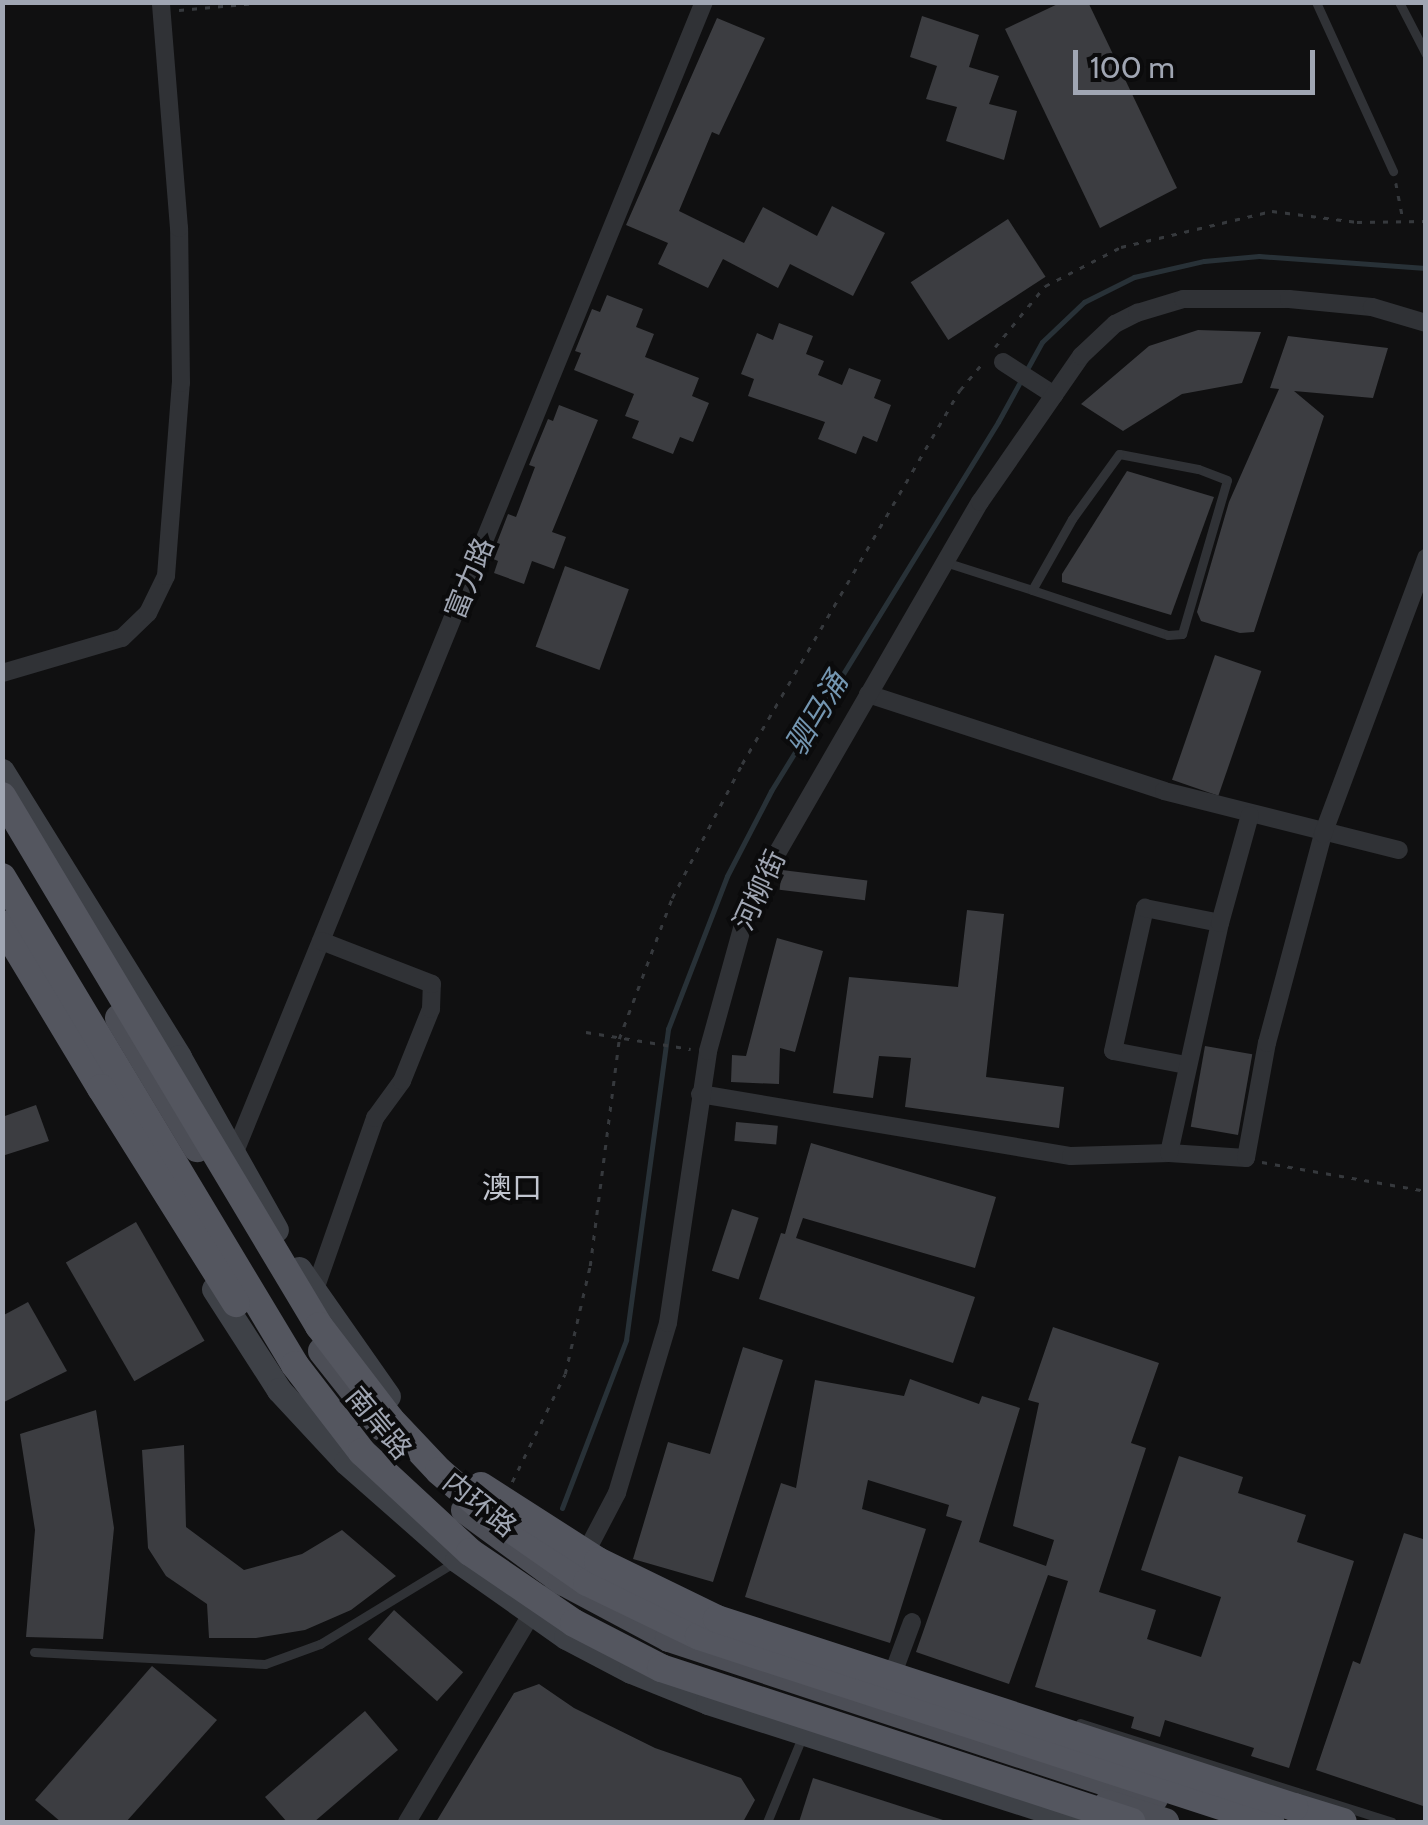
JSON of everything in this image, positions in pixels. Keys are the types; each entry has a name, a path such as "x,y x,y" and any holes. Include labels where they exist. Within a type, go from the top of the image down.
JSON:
{"highway":[{"name":"内环路","path":"4,792 319,1326 390,1420 439,1471 513,1533 586,1582 656,1618 775,1663 1288,1817 1343,1822"},
{"name":"内环路","path":"2,877 271,1328 362,1452 470,1552 539,1602 609,1642 718,1689 1132,1822"},
{"path":"2,924 221,1281 274,1354 327,1403"}],"main road":[{"name":"南岸路","path":"4,792 10,854 156,1123 327,1403 405,1482 498,1537"},
{"path":"4,792 59,864 234,1154 306,1302"},
{"name":"南岸路","path":"10,854 306,1302 352,1392 424,1475 554,1589 606,1631 733,1682 1165,1822"},
{"path":"10,854 59,864"},
{"path":"2,944 279,1390 346,1462 457,1560 554,1589 621,1594 718,1637 886,1694 1288,1817"},
{"path":"182,1236 242,1266"},
{"path":"327,1403 346,1462"},
{"path":"498,1537 554,1589"},
{"name":"南岸路","path":"606,1631 730,1662 1228,1822"},
{"path":"606,1631 665,1686 1081,1822"},
{"path":"1085,1755 1122,1788"}],"street":[{"name":"富力路","path":"234,1154 704,2"},
{"path":"2,673 122,638 148,612 166,576 182,383 179,228 160,6"},
{"name":"河柳街","path":"407,1822 554,1589 597,1535 616,1493 658,1366 708,1052 750,900 945,562 1054,395 1081,356 1115,324 1160,305 1211,297 1372,307 1426,322"},
{"path":"1002,362 1054,395"},
{"path":"700,1094 1071,1156 1169,1153 1246,1158 1267,1042 1323,834 1426,558"},
{"path":"868,694 990,730 1072,764 1323,834 1399,850"},
{"path":"1169,1153 1186,1065 1250,814"},
{"path":"2,897 121,1096 156,1123"},
{"path":"1186,1065 1112,1051 1145,908 1220,923"},
{"path":"306,1302 375,1118 402,1081 431,1009 432,984 321,940"},
{"path":"121,1096 127,1147"},
{"path":"886,1694 912,1622"}],"lane":[{"path":"1316,2 1393,171"},
{"path":"1400,2 1426,54"},
{"path":"945,562 1168,634 1182,634 1227,480 1198,469 1118,454 1072,519 1032,590"},
{"path":"34,1652 265,1664 320,1644 457,1560"},
{"path":"896,1666 1042,1711"},
{"path":"1060,1716 1392,1822"},
{"path":"766,1822 803,1734"}],"path":[{"path":"160,6 180,10 268,2"},
{"path":"1393,171 1403,220"},
{"path":"586,1032 708,1052"},
{"path":"1246,1158 1426,1191"}],"building":[{"path":"1062,2 1088,2 1177,188 1100,228 1005,29"},
{"path":"922,16 979,35 969,67 999,76 989,104 1017,111 1004,160 946,141 957,107 926,99 937,66 910,57"},
{"path":"717,18 765,38 719,135 712,132 679,211 744,243 763,207 817,236 832,206 885,233 853,296 790,264 778,288 723,259 708,288 658,264 668,243 626,225"},
{"path":"1008,219 1046,277 948,340 911,282"},
{"path":"607,295 643,309 636,327 654,334 645,357 699,378 692,396 709,403 693,442 680,437 673,454 632,438 639,421 625,416 634,394 574,370 581,353 575,351 592,309 600,312"},
{"path":"779,323 813,336 806,354 824,361 818,375 842,385 849,368 881,380 874,398 891,405 877,442 863,436 856,454 818,439 825,422 748,396 754,379 741,374 757,333 773,340"},
{"path":"1198,330 1261,332 1242,383 1182,394 1123,431 1081,404 1149,346"},
{"path":"1288,336 1388,348 1373,398 1294,391 1324,416 1254,632 1240,633 1201,621 1197,612 1229,502 1279,389 1270,388"},
{"path":"559,405 598,420 552,532 566,537 554,569 532,561 524,584 494,573 498,561 491,558 508,514 516,517 535,467 529,465 548,419 553,421"},
{"path":"1127,471 1214,497 1171,615 1062,582 1062,574"},
{"path":"565,566 629,589 599,670 536,647"},
{"path":"1215,655 1261,671 1218,796 1172,780"},
{"path":"782,870 867,880 865,900 780,890"},
{"path":"967,910 1004,914 986,1077 1064,1087 1059,1128 905,1107 911,1058 879,1056 873,1098 833,1093 849,977 958,987"},
{"path":"777,938 823,951 795,1052 780,1048 779,1084 731,1082 732,1055 746,1056"},
{"path":"1205,1046 1252,1054 1238,1135 1191,1127"},
{"path":"36,1105 49,1141 2,1156 2,1117"},
{"path":"736,1122 778,1126 776,1145 734,1141"},
{"path":"811,1143 996,1197 975,1268 803,1218 796,1238 975,1297 953,1363 759,1299 781,1233 785,1234"},
{"path":"732,1209 759,1218 739,1279 712,1271"},
{"path":"136,1222 204,1341 134,1381 66,1262"},
{"path":"28,1302 67,1371 2,1403 2,1316"},
{"path":"1053,1327 1159,1363 1131,1443 1146,1448 1099,1592 1156,1610 1147,1639 1201,1657 1221,1597 1141,1570 1179,1456 1243,1477 1238,1493 1306,1515 1297,1542 1354,1561 1289,1768 1251,1756 1254,1748 1165,1720 1160,1737 1131,1728 1134,1717 1035,1687 1068,1581 1048,1575 1009,1684 916,1652 962,1521 946,1516 949,1505 868,1480 862,1509 926,1529 890,1643 745,1597 781,1483 796,1488 815,1380 904,1396 910,1379 979,1404 982,1396 1020,1408 979,1542 1046,1566 1054,1540 1013,1526 1039,1403 1028,1400"},
{"path":"743,1347 783,1360 713,1582 633,1559 668,1442 710,1454"},
{"path":"96,1410 114,1528 103,1639 26,1637 35,1530 20,1434"},
{"path":"184,1445 186,1527 244,1570 302,1554 342,1530 396,1576 351,1610 305,1630 256,1638 209,1638 207,1604 166,1576 148,1548 142,1450"},
{"path":"1404,1533 1426,1540 1426,1807 1316,1770 1353,1661 1360,1664"},
{"path":"394,1610 463,1672 437,1701 368,1639"},
{"path":"152,1666 217,1720 126,1822 61,1822 35,1800"},
{"path":"539,1684 574,1708 655,1748 741,1778 755,1800 743,1822 436,1822 514,1693"},
{"path":"365,1711 398,1750 314,1822 287,1822 265,1797"},
{"path":"813,1778 943,1820 799,1822"}],"waterway":[{"name":"驷马涌","path":"562,1508 626,1340 668,1029 727,876 771,791 998,422 1042,342 1084,302 1134,277 1204,261 1259,256 1426,268"}],"district":[{"name":"澳口","path":"512,1188"}]}
